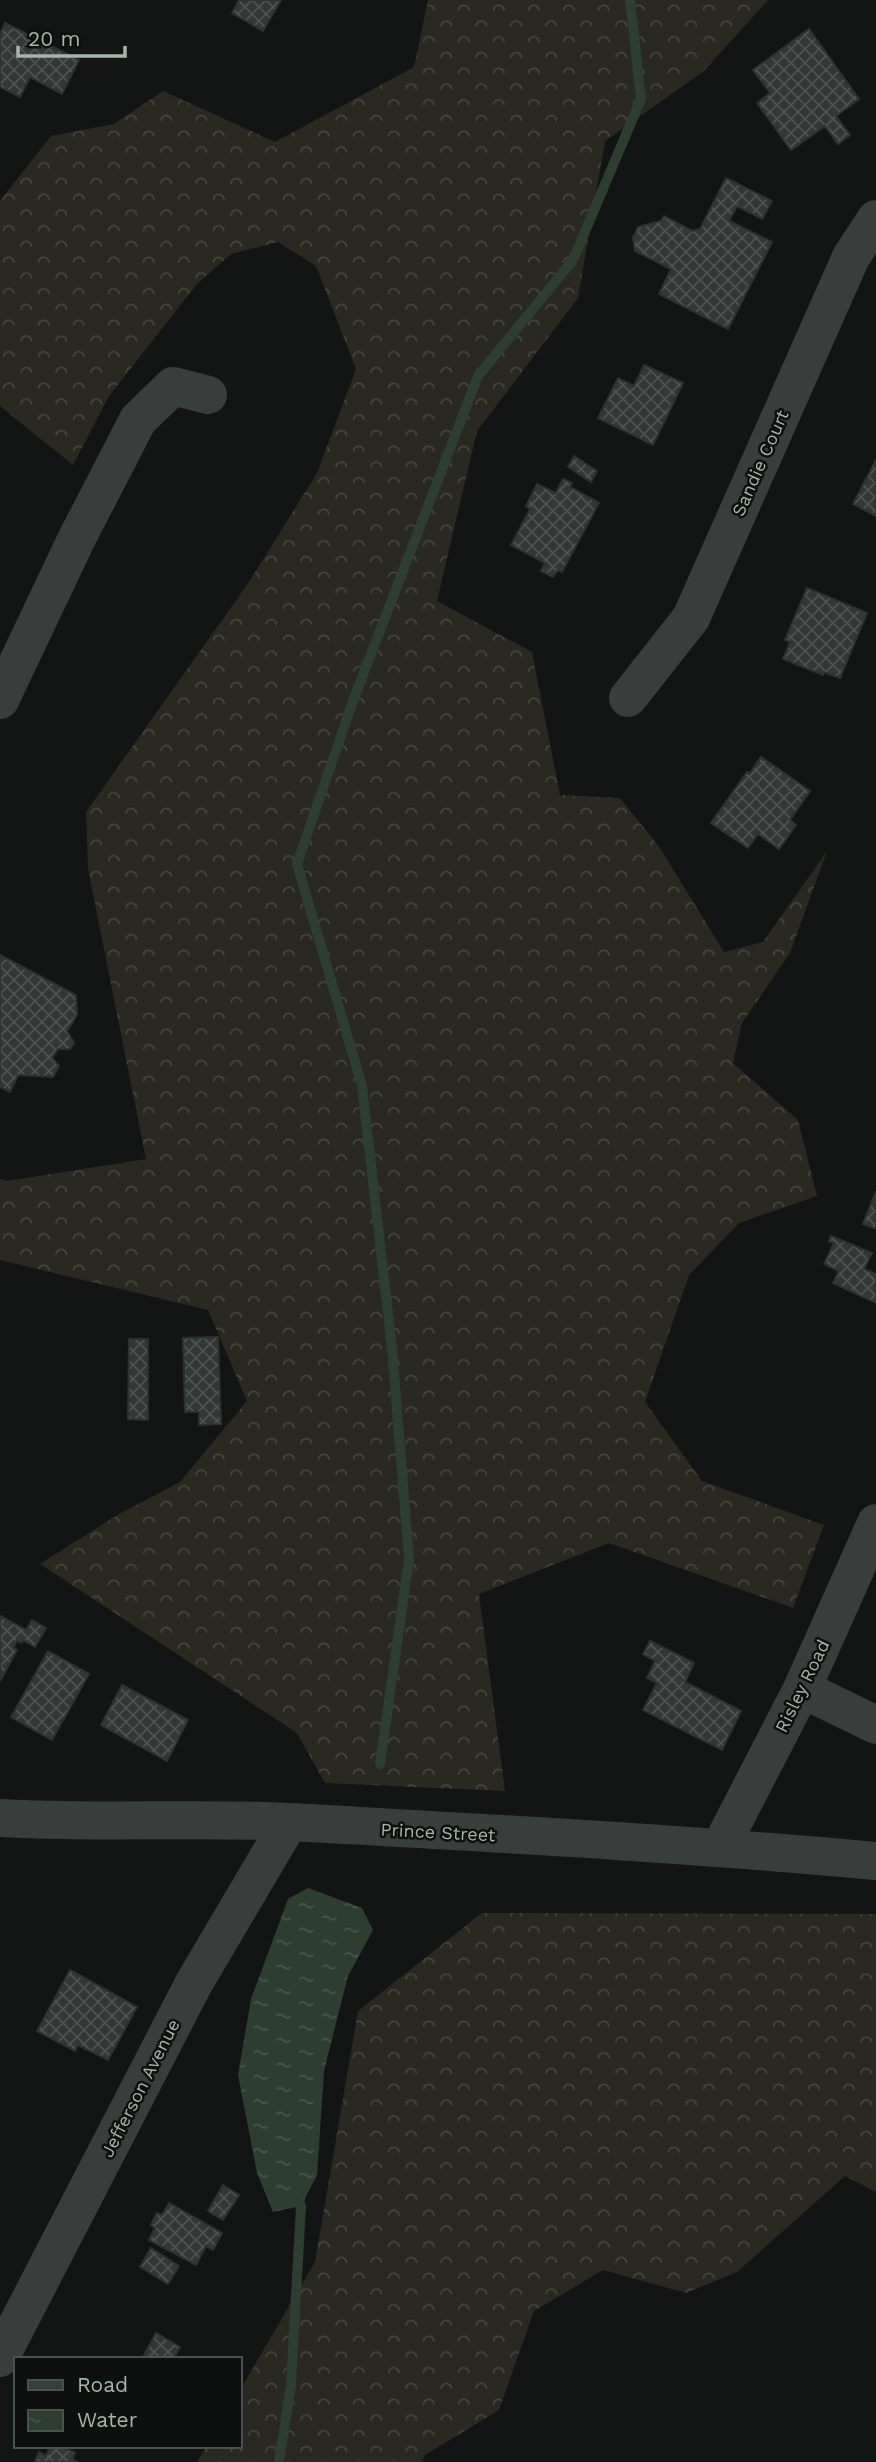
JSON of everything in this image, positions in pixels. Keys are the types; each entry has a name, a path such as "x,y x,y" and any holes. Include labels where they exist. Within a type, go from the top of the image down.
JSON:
{"street":[{"name":"Sandie Court","path":"628,698 691,618 851,257 876,219"},
{"path":"0,700 138,420 173,386 208,395"},
{"name":"Risley Road","path":"721,1846 802,1689 876,1524"},
{"path":"802,1689 876,1725"},
{"name":"Prince Street","path":"0,1818 55,1822 289,1822 721,1846 876,1861"},
{"name":"Jefferson Avenue","path":"0,2358 194,1983 289,1822"}],"green space":[{"path":"428,0 768,0 704,71 605,141 578,298 477,431 437,601 532,652 560,795 620,798 660,848 724,952 763,942 827,851 790,953 742,1023 733,1063 798,1120 817,1196 739,1223 689,1275 645,1402 702,1481 824,1525 793,1608 609,1543 479,1594 505,1791 325,1783 297,1733 40,1564 119,1514 180,1482 247,1401 208,1310 0,1260 0,1179 7,1181 146,1159 88,869 86,812 249,582 317,473 356,369 316,266 278,242 231,254 197,284 109,396 73,465 0,406 0,201 51,136 114,124 163,91 275,142 414,67"},
{"path":"482,1913 876,1914 876,2192 845,2176 737,2272 686,2293 603,2270 534,2311 499,2410 425,2455 422,2462 197,2462 206,2448 242,2448 242,2387 315,2262 358,2011"}],"water":[{"path":"308,1888 362,1908 373,1930 348,1976 324,2071 317,2175 301,2206 273,2212 257,2173 238,2075 251,1999 288,1899"}],"building":[{"path":"239,0 281,0 263,31 232,13"},
{"path":"5,23 79,60 62,94 30,77 20,97 0,87 0,34"},
{"path":"809,29 859,99 836,116 850,135 838,144 825,126 791,150 757,103 770,93 753,70"},
{"path":"726,178 772,201 762,219 737,206 729,221 772,242 728,329 659,294 671,269 635,251 633,238 638,227 661,221 664,216 692,231 700,229"},
{"path":"644,365 683,383 653,445 598,418 618,378 634,386"},
{"path":"574,456 597,471 591,482 568,467"},
{"path":"876,460 876,516 853,504"},
{"path":"563,479 572,483 570,487 599,503 562,572 558,570 553,577 541,571 545,563 511,545 530,509 526,506 537,484 556,493"},
{"path":"807,588 867,613 840,678 824,672 823,675 783,659 790,642 785,640"},
{"path":"761,757 810,791 790,820 796,825 779,849 758,834 748,848 711,823 747,772 750,773"},
{"path":"0,955 76,995 77,1015 67,1031 74,1043 70,1049 58,1049 52,1058 59,1066 53,1077 18,1075 10,1092 0,1087"},
{"path":"876,1191 876,1229 863,1224"},
{"path":"831,1236 872,1253 864,1269 876,1274 876,1303 833,1283 839,1271 824,1264 834,1243 829,1241"},
{"path":"218,1337 221,1424 199,1425 199,1412 185,1412 183,1338"},
{"path":"129,1339 148,1339 148,1420 128,1419"},
{"path":"0,1616 26,1630 32,1620 46,1628 35,1647 23,1640 21,1643 17,1640 13,1648 17,1650 0,1681"},
{"path":"650,1641 694,1663 685,1682 741,1711 722,1750 643,1710 657,1683 647,1678 655,1661 643,1654"},
{"path":"48,1651 89,1674 52,1740 11,1717"},
{"path":"122,1685 188,1720 167,1761 101,1725"},
{"path":"70,1970 137,2007 108,2060 78,2045 75,2051 37,2031"},
{"path":"223,2185 239,2195 223,2220 208,2211"},
{"path":"169,2203 222,2233 213,2250 206,2246 196,2265 149,2240 155,2228 151,2225 157,2213 162,2215"},
{"path":"151,2248 179,2266 168,2284 140,2267"},
{"path":"156,2333 180,2347 174,2357 143,2357"},
{"path":"50,2448 65,2448 75,2453 72,2459 77,2462 35,2462 39,2452 46,2456"}],"waterway":[{"path":"380,1764 409,1559 392,1348 362,1086 297,864 353,701 478,376 573,260 641,99 630,0"},
{"path":"279,2462 291,2385 301,2206 297,2194"}]}
